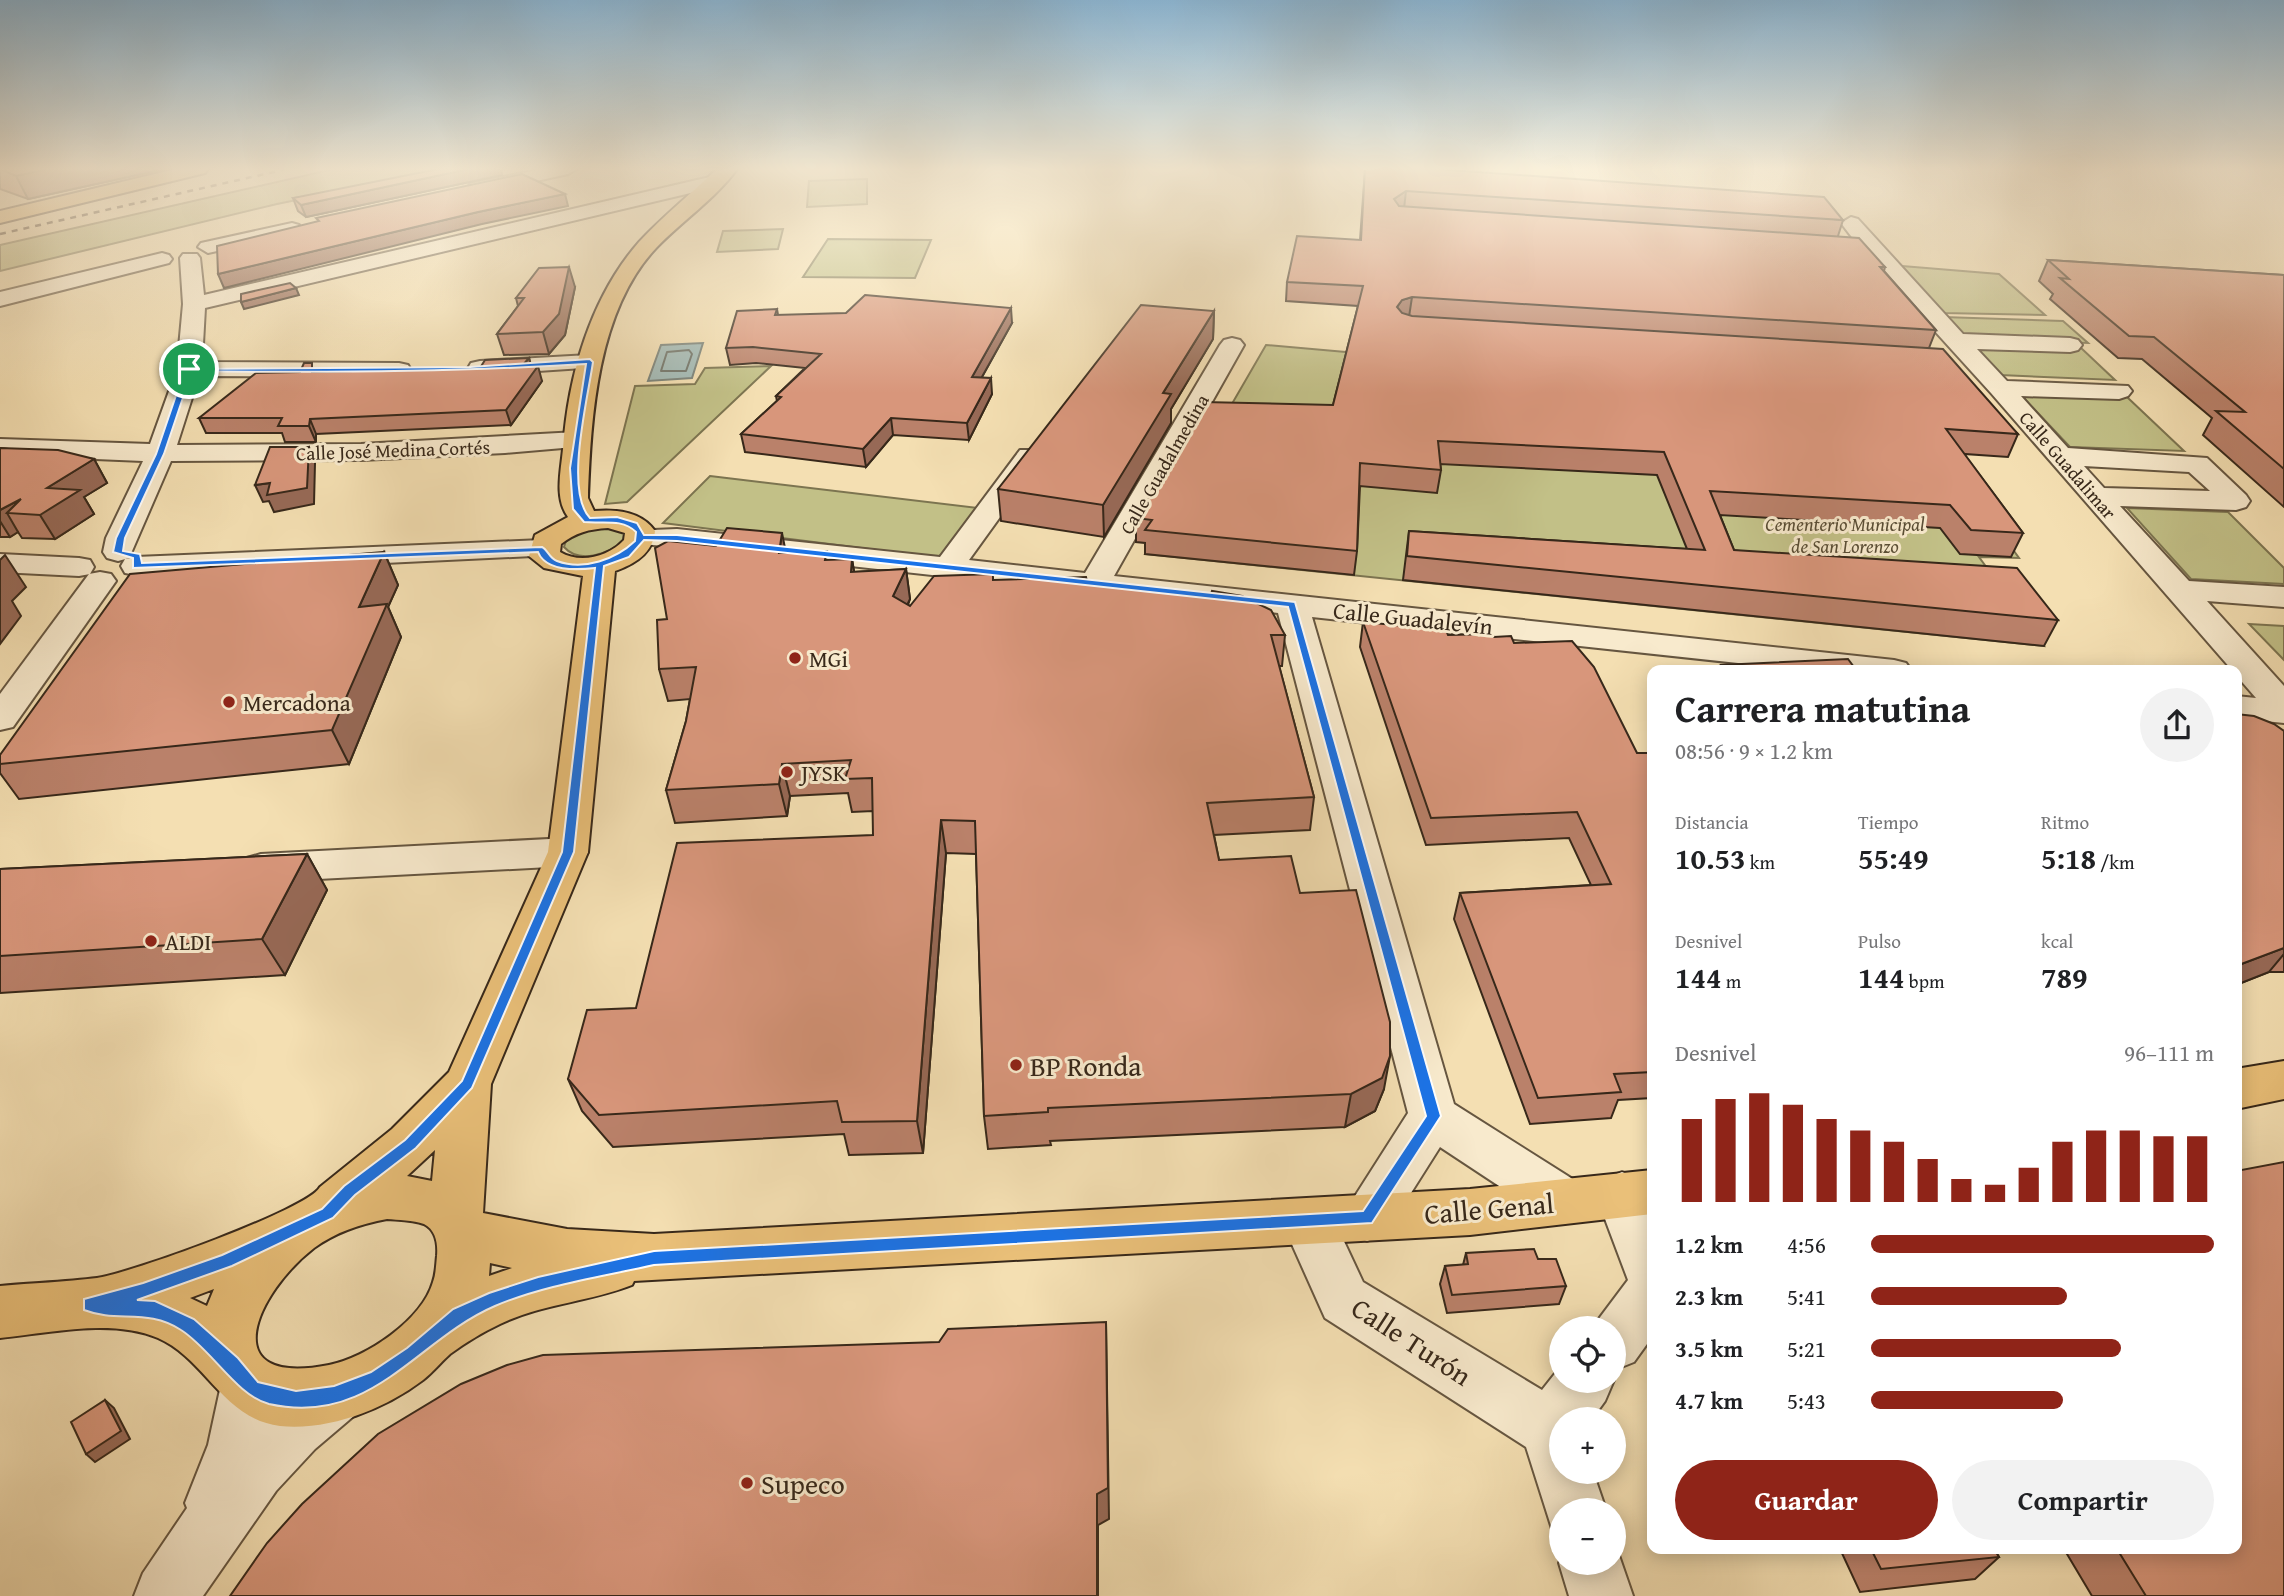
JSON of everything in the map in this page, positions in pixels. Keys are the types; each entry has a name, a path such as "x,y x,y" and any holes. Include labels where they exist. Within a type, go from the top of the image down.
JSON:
{"main road":[{"path":"587,521 577,509 574,498 577,440 590,362 611,301 627,272 652,243"},
{"path":"617,520 634,525 640,531 640,537 636,547 626,555 600,565 578,567 554,563 544,556 542,549 546,541 561,529 587,521 617,520"},
{"path":"0,1312 90,1305 155,1309 188,1324 267,1395 296,1399 334,1395 377,1378 413,1353 448,1314 466,1273 459,1228 457,1185 467,1084 568,852 600,565"},
{"path":"2242,1088 2284,1080"},
{"path":"241,1374 228,1348 231,1314 241,1291 270,1252 410,1144 467,1084"},
{"name":"Calle Genal","path":"459,1228 496,1241 567,1253 654,1258 1096,1231 1308,1223 1637,1194"},
{"path":"90,1305 143,1291 226,1261 354,1202 387,1196 434,1203 446,1211 459,1228"},
{"name":"Calle Genal","path":"413,1353 458,1314 495,1298 538,1284 654,1258"}],"street":[{"path":"199,253 236,243"},
{"path":"194,304 444,243"},
{"name":"Calle Guadalimar","path":"1858,243 1929,315 1951,351 1975,363 2000,388 2284,710"},
{"path":"0,299 162,259 161,254 171,249 195,245 199,253 189,369 160,454 121,538 127,559 116,577 0,563"},
{"path":"1929,315 1967,316"},
{"name":"Calle Guadalmedina","path":"1095,582 1232,345"},
{"path":"1951,351 2070,345"},
{"path":"457,369 590,362"},
{"path":"189,369 417,370"},
{"path":"2000,388 2119,391"},
{"path":"949,567 1044,437"},
{"name":"Calle José Medina Cortés","path":"0,447 160,454 364,453 577,440"},
{"path":"2060,456 2197,464 2236,501 2094,496"},
{"name":"Calle Guadalevín","path":"640,537 677,538 1095,582 1848,665"},
{"path":"127,559 542,549"},
{"path":"0,719 90,574"},
{"path":"2179,590 2284,597"},
{"path":"1292,604 1433,1116 1564,1201"},
{"path":"2242,707 2284,710"},
{"path":"222,870 568,852"},
{"path":"1367,1218 1433,1116"},
{"path":"1637,1194 1647,1246"},
{"name":"Calle Turón","path":"1308,1223 1344,1300 1549,1448"},
{"path":"1626,1327 1647,1299"},
{"path":"199,1545 229,1474 250,1399 241,1374"},
{"path":"166,1596 199,1545 288,1434 334,1395"},
{"path":"1595,1575 1601,1596"}],"green space":[{"path":"7,243 114,243 0,271 0,245"},
{"path":"719,243 779,243 778,249 717,252"},
{"path":"825,243 930,243 915,278 803,277"},
{"path":"1902,266 1999,274 2045,315 1942,313"},
{"path":"1943,317 2063,321 2088,343 1964,339"},
{"path":"1969,344 2080,347 2115,380 2000,375"},
{"name":"Cementerio Municipal de San Lorenzo","path":"1266,345 1357,353 1990,518 2019,558 1979,557 2044,646 1145,554"},
{"path":"771,366 627,502 605,504 635,386 695,384 705,368"},
{"path":"2020,394 2127,397 2184,451 2070,447"},
{"path":"710,476 978,508 941,558 663,523"},
{"path":"2127,508 2228,512 2284,568 2284,584 2191,579"},
{"path":"604,526 624,532 624,541 611,550 586,556 578,555 564,547 569,537 574,534"},
{"path":"2249,624 2284,626 2284,660"}],"water":[{"path":"703,343 692,378 648,381 661,345"}],"building":[{"path":"227,243 346,243 218,274 217,246"},
{"path":"1295,243 1864,243 1885,267 1880,267 1936,330 1412,297 1402,300 1397,307 1402,313 1412,316 1943,349 2018,434 1946,429 2023,533 1971,530 1950,505 1710,491 1734,550 2017,568 2058,620 1407,556 1409,531 1705,550 1664,452 1438,441 1441,470 1360,463 1357,551 1145,530 1152,520 1136,518 1203,402 1333,405 1363,286 1287,282"},
{"path":"2048,260 2284,275 2284,469 2216,411 2245,412 2154,337 2129,336 2060,278 2069,279"},
{"path":"569,267 559,314 543,332 497,334 524,298 516,298 539,268"},
{"path":"290,283 296,288 241,302 241,294"},
{"path":"865,295 1011,308 972,377 991,378 967,423 891,418 863,449 741,434 781,397 776,396 821,354 753,347 726,348 737,311 777,309 775,315 846,313"},
{"path":"1141,305 1214,311 1163,393 1171,394 1103,505 998,489"},
{"path":"529,358 522,366 538,366 506,410 310,419 309,426 278,426 282,418 199,418 256,373 300,372 304,363 312,363 312,372 480,368 485,360"},
{"path":"270,447 309,447 307,488 267,495 270,483 255,485"},
{"path":"0,448 58,450 94,459 47,488 80,490 40,515 7,513 21,499 0,510"},
{"path":"727,528 782,533 779,553 827,551 825,560 852,559 851,572 906,569 893,596 910,606 934,576 993,574 993,580 1086,577 1087,581 1210,597 1212,591 1242,596 1271,610 1285,635 1271,635 1314,797 1207,803 1219,860 1291,856 1300,893 1356,890 1390,1022 1390,1056 1382,1078 1351,1094 1048,1108 1048,1112 984,1116 975,821 941,820 917,1121 842,1122 837,1101 599,1115 568,1079 587,1010 636,1008 677,843 873,835 872,778 845,779 851,760 782,764 779,784 666,790 686,721 696,667 659,669 657,620 667,619 655,548 668,541 716,546"},
{"name":"Mercadona","path":"384,552 359,607 387,604 332,730 0,764 0,755 130,574"},
{"path":"1363,622 1446,630 1448,635 1511,636 1514,643 1572,641 1594,667 1637,753 1647,753 1647,1072 1614,1074 1621,1092 1538,1098 1460,893 1611,884 1577,812 1431,818"},
{"path":"1848,659 1852,665 1721,665"},
{"path":"2242,715 2254,716 2284,731 2284,948 2242,964"},
{"path":"307,854 262,939 0,956 0,869"},
{"path":"2284,1162 2284,1596 2146,1596 2120,1554 2242,1554 2242,1170"},
{"path":"1534,1249 1538,1259 1556,1259 1566,1286 1452,1295 1445,1266 1468,1264 1466,1253"},
{"name":"Supeco","path":"1106,1322 1108,1488 1097,1494 1097,1596 230,1596 267,1543 302,1504 378,1434 461,1384 507,1365 543,1355 939,1342 948,1329"},
{"path":"105,1400 121,1431 86,1454 71,1422"},
{"path":"1874,1554 1997,1554 1999,1557 1881,1569"}],"place":[{"name":"MGi","path":"795,658"},
{"name":"Mercadona","path":"229,702"},
{"name":"JYSK","path":"787,772"},
{"name":"ALDI","path":"151,941"},
{"name":"BP Ronda","path":"1016,1065"},
{"name":"Supeco","path":"747,1483"}],"route":[{"path":"189,369 160,454 121,538 118,552 137,556 139,561 136,566 542,549 544,556 554,563 578,567 600,565 616,560 626,555 636,547 639,542 640,537 677,538 1292,604 1433,1116 1367,1218 654,1258 538,1284 495,1298 458,1314 413,1353 377,1378 334,1395 296,1399 267,1395 252,1388 232,1364 188,1324 155,1309 90,1305 143,1291 226,1261 296,1231 327,1214 349,1191 410,1144 467,1084 568,852 600,565 626,555 639,542 640,531 634,525 607,519 587,521 577,509 574,498 577,440 590,362 351,372 189,369"}]}
